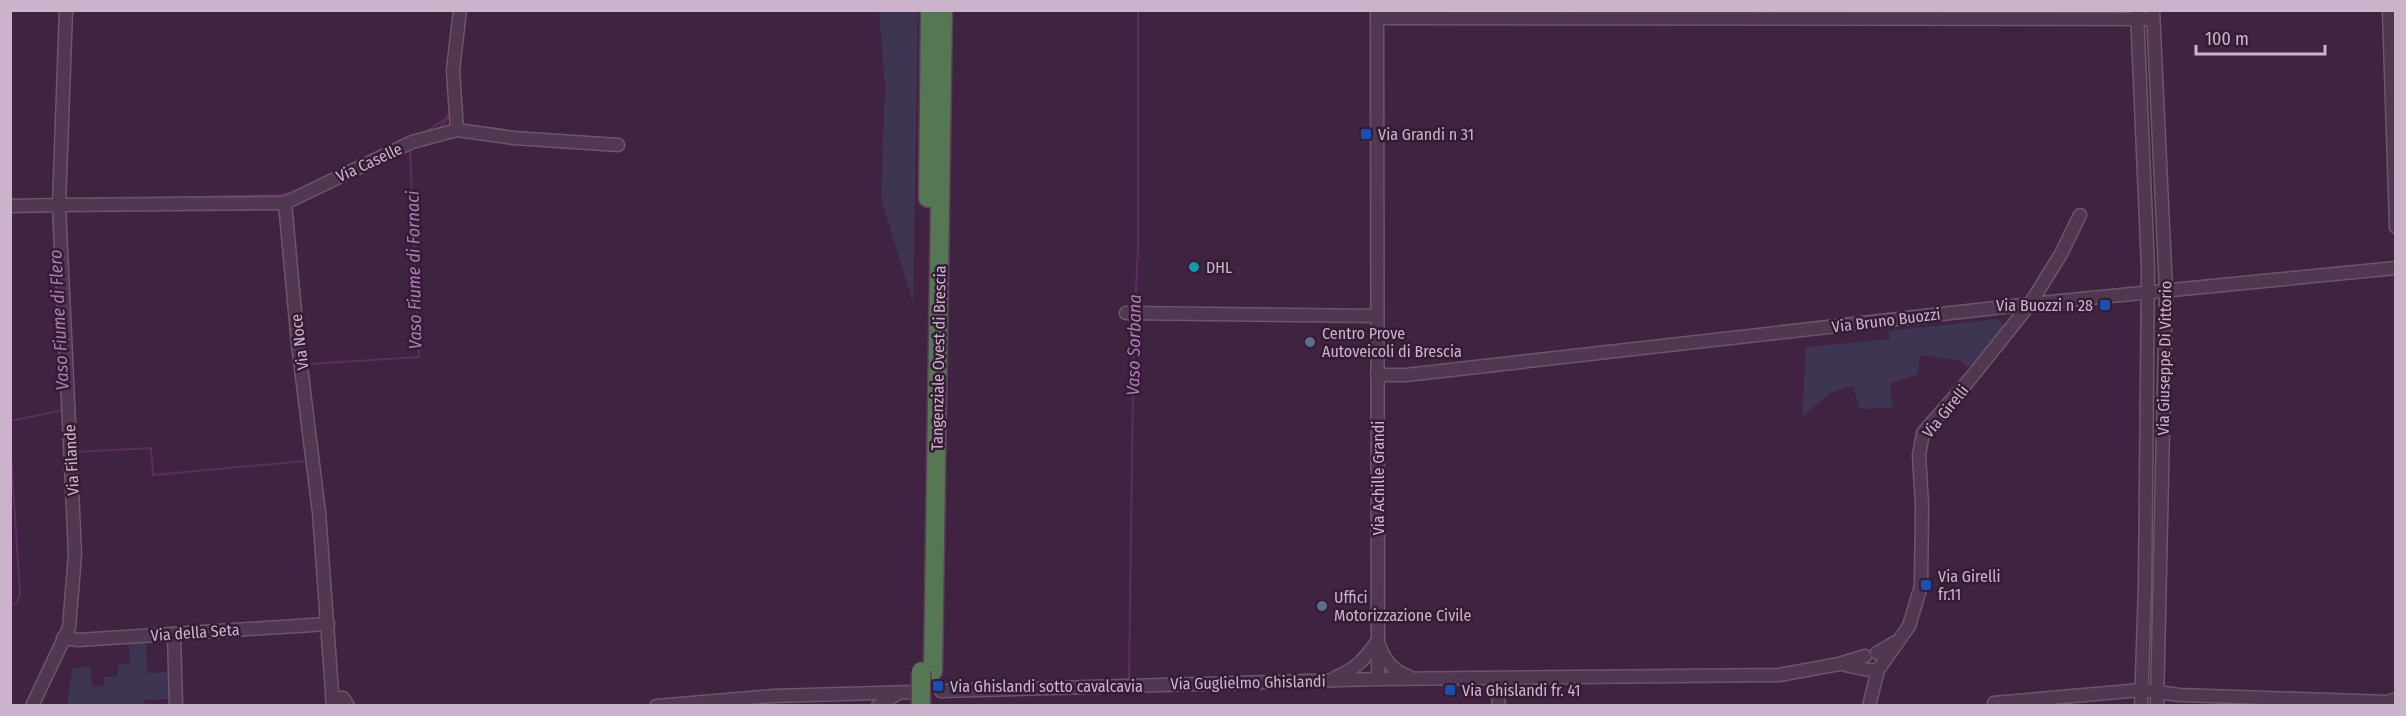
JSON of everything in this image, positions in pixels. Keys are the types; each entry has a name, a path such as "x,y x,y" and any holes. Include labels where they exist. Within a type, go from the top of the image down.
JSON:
{"highway":[{"name":"Tangenziale Ovest di Brescia","path":"930,10 927,671 937,698"},
{"name":"Tangenziale Ovest di Brescia","path":"913,696 927,671 943,10"},
{"path":"942,72 950,43 951,10"}],"street":[{"path":"59,205 66,10"},
{"path":"457,130 453,70 460,10"},
{"path":"2389,10 2396,227"},
{"path":"1377,14 2153,15"},
{"name":"Via Achille Grandi","path":"1372,679 1378,640 1377,14"},
{"name":"Via Giuseppe Di Vittorio","path":"2137,14 2148,292 2145,586 2140,705"},
{"name":"Via Giuseppe Di Vittorio","path":"2153,15 2166,291 2157,699"},
{"name":"Via Caselle","path":"285,203 412,142 457,130 514,138 618,145"},
{"path":"10,206 285,203"},
{"name":"Via Noce","path":"285,203 298,344 318,501 332,702"},
{"name":"Via Filande","path":"32,705 44,685 69,628 76,538 59,205"},
{"name":"Via Girelli","path":"1869,705 1874,662 1902,637 1913,614 1920,586 1922,505 1919,445 1923,433 1970,380 2030,304 2061,254 2080,215"},
{"name":"Via Bruno Buozzi","path":"1377,375 1417,374 2030,304 2396,268"},
{"path":"1126,313 1377,316"},
{"name":"Via della Seta","path":"63,638 78,640 328,624"},
{"path":"174,634 176,705"},
{"path":"1326,680 1353,670 1378,640"},
{"name":"Via Achille Grandi","path":"1378,640 1386,660 1397,672 1416,678"},
{"path":"1366,657 1372,679"},
{"name":"Via Guglielmo Ghislandi","path":"937,698 1326,680 1779,675 1839,664 1874,662"},
{"name":"Via Guglielmo Ghislandi","path":"1447,679 1497,686 1546,677"},
{"path":"1499,705 1497,686 1510,678"},
{"path":"1994,703 2141,690 2157,699 2391,701"},
{"path":"656,705 773,696 851,700 913,696"},
{"path":"878,705 888,697 913,696"},
{"path":"332,702 343,698 348,705"}],"shaded area":[{"path":"879,11 918,11 913,303 881,199 885,86"},
{"path":"1998,319 2004,326 1968,368 1961,361 1920,355 1918,374 1890,384 1893,408 1860,409 1853,386 1830,393 1802,417 1806,347 1890,339 1888,331"},
{"path":"146,638 147,673 174,672 172,699 144,700 144,705 67,706 72,669 91,666 92,687 104,685 104,677 118,676 118,665 130,663 128,639"}],"waterway":[{"name":"Vaso Sorbana","path":"1135,308 1138,250 1138,10"},
{"name":"Vaso Fiume di Fornaci","path":"423,133 444,120 451,111"},
{"name":"Vaso Fiume di Fornaci","path":"438,130 449,116"},
{"name":"Vaso Fiume di Fornaci","path":"310,364 419,357 410,149"},
{"path":"152,198 279,195 295,192"},
{"name":"Vaso Fiume di Flero","path":"53,215 62,389"},
{"name":"Vaso Sorbana","path":"1129,679 1134,316"},
{"path":"74,452 151,448 153,475 306,461 291,337"},
{"name":"Vaso Fiume di Fornaci","path":"309,373 313,418"},
{"name":"Vaso Fiume di Flero","path":"10,421 64,410"},
{"name":"Vaso Fiume di Flero","path":"10,439 20,594 17,602 10,606"}],"place":[{"name":"Via Grandi n 31","path":"1366,134"},
{"name":"DHL","path":"1194,267"},
{"name":"Via Buozzi n 28","path":"2105,305"},
{"name":"Centro Prove Autoveicoli di Brescia","path":"1310,342"},
{"name":"Via Girelli fr.11","path":"1926,585"},
{"name":"Uffici Motorizzazione Civile","path":"1322,606"},
{"name":"Via Ghislandi sotto cavalcavia","path":"938,686"},
{"name":"Via Ghislandi fr. 41","path":"1450,690"}]}
